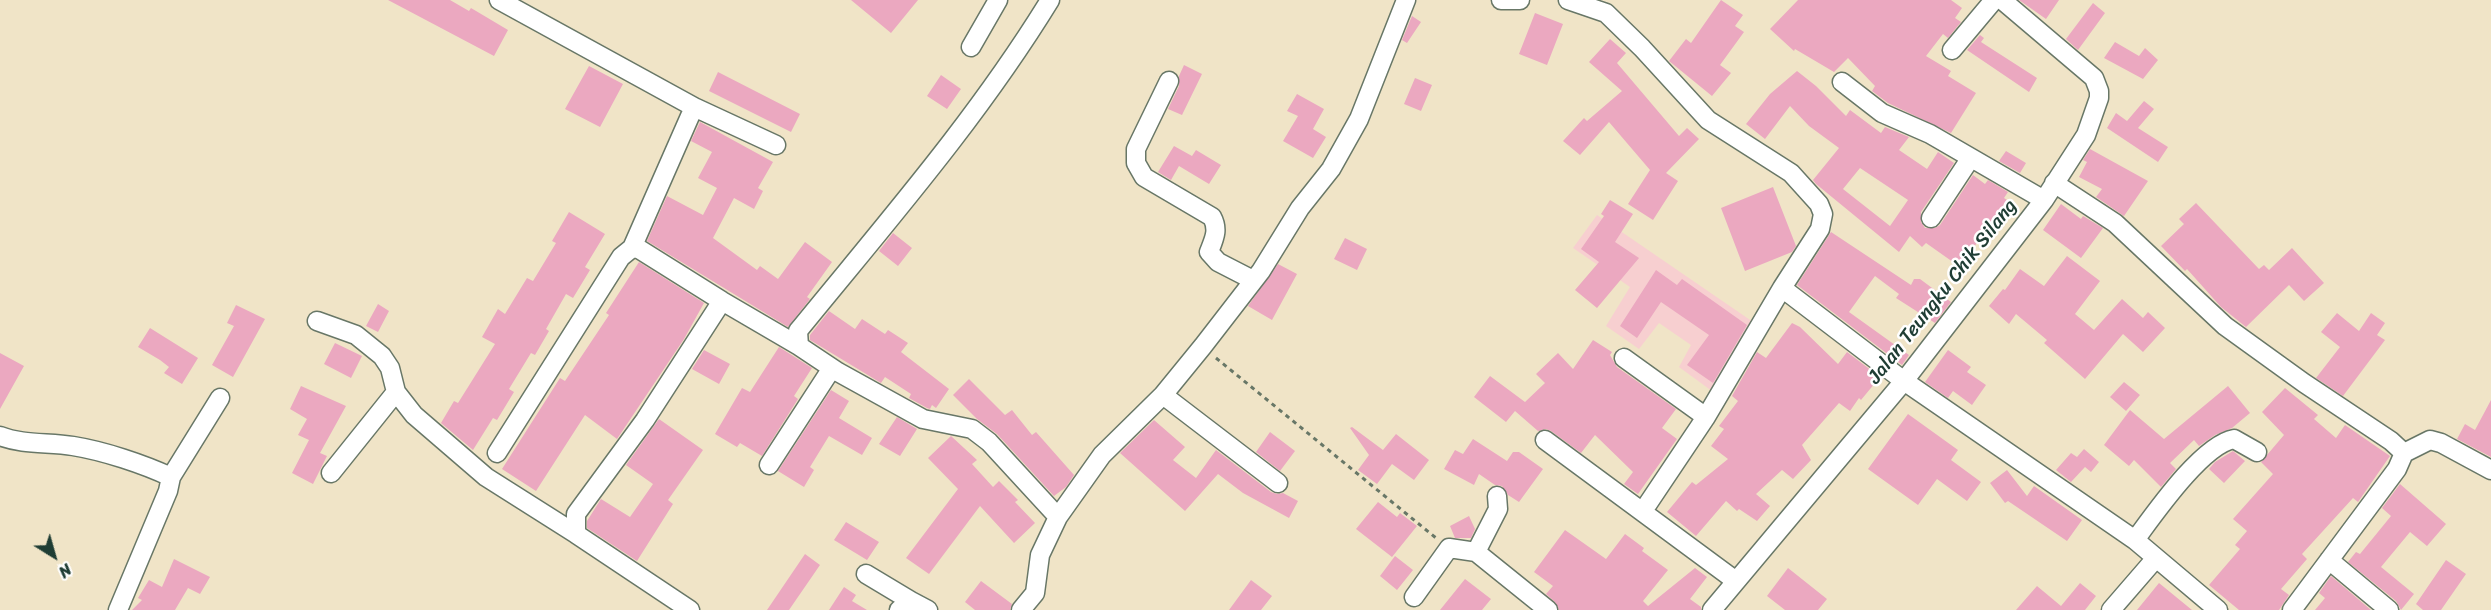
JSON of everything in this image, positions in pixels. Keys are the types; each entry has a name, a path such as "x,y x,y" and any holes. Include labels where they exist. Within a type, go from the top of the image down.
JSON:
{"street":[{"path":"499,0 694,107 776,145"},
{"path":"971,47 998,0"},
{"path":"799,346 798,331 965,127 1023,44 1050,0"},
{"path":"1021,610 1035,593 1040,555 1058,517 1102,455 1163,395 1203,346 1254,280 1300,208 1331,169 1359,119 1406,0"},
{"path":"1501,0 1521,0"},
{"path":"1568,0 1606,13 1642,48 1708,120 1791,173 1818,204 1823,214 1820,229 1782,288 1706,417 1643,511"},
{"path":"1952,50 1994,0"},
{"name":"Jalan Teungku Chik Silang","path":"1712,610 1904,381 2044,200 2086,135 2097,108 2099,91 2089,72 2002,0"},
{"path":"1168,81 1136,149 1136,163 1144,177 1212,216 1216,225 1216,236 1209,252 1218,262 1254,280"},
{"path":"1842,82 1882,113 1930,134 2044,200"},
{"path":"497,453 621,257 632,248 694,107"},
{"path":"1931,218 1970,159"},
{"path":"2054,183 2115,223 2225,326 2304,384 2391,441 2404,453"},
{"path":"632,248 639,249 799,346 831,368 922,419 972,429 989,442 1058,517"},
{"path":"1782,288 1904,381 2135,540 2218,610"},
{"path":"576,534 576,514 645,420 722,301"},
{"path":"317,321 356,335 382,356 390,368 396,392 414,415 486,477 690,610"},
{"path":"1624,358 1706,417"},
{"path":"769,465 831,368"},
{"path":"332,473 396,392"},
{"path":"1163,395 1278,483"},
{"path":"118,610 168,491 171,477 220,398"},
{"path":"0,436 12,441 74,446 153,469 171,477"},
{"path":"2135,540 2193,468 2222,443 2234,439 2258,452"},
{"path":"1545,440 1736,581"},
{"path":"2292,610 2397,469 2404,453 2430,440 2441,442 2491,470"},
{"path":"1476,552 1498,510 1497,496"},
{"path":"1414,597 1449,548 1476,552 1548,610"},
{"path":"2111,610 2156,558"},
{"path":"2329,560 2389,610"},
{"path":"866,574 905,605 928,610"}],"path":[{"path":"1203,346 1449,548"}],"shaded area":[{"path":"1597,215 1756,324 1716,394 1679,367 1691,345 1659,323 1639,349 1606,326 1630,287 1573,248"}],"building":[{"path":"388,0 450,0 469,11 471,8 508,30 494,56"},
{"path":"851,0 918,0 891,33"},
{"path":"1721,0 1743,15 1735,26 1744,32 1720,65 1731,73 1712,96 1669,61 1686,39 1691,43"},
{"path":"1798,0 1951,0 1962,8 1955,18 1961,22 1948,38 1943,34 1926,56 1951,71 1948,76 1976,93 1951,133 1888,103 1872,91 1875,86 1848,58 1834,72 1795,49 1794,51 1770,29"},
{"path":"2019,0 2059,0 2046,19"},
{"path":"2093,3 2105,13 2078,50 2066,39"},
{"path":"1535,13 1563,24 1547,65 1519,54"},
{"path":"1412,16 1421,22 1407,43 1402,40"},
{"path":"1980,35 1984,38 1981,42 2037,78 2029,92 1967,50"},
{"path":"1610,39 1626,53 1617,63 1679,136 1687,128 1699,139 1666,173 1678,181 1653,220 1628,204 1650,170 1609,122 1580,155 1563,141 1584,118 1587,121 1622,91 1589,62"},
{"path":"2115,42 2139,56 2145,48 2158,60 2143,79 2104,58"},
{"path":"1184,65 1202,74 1182,115 1168,109 1179,86 1179,76"},
{"path":"589,66 623,84 600,127 565,109"},
{"path":"1797,71 1816,86 1846,116 1850,110 1881,133 1885,127 1909,137 1899,150 1927,169 1938,152 1954,163 1921,212 1921,222 1925,228 1935,228 1940,225 1973,175 1985,184 1988,180 2008,192 2004,198 2007,200 1960,267 1926,243 1922,247 1910,236 1899,252 1813,180 1839,148 1809,126 1790,106 1765,139 1746,124 1770,94","holes":["1860,168 1908,200 1890,226 1843,189"]},
{"path":"718,72 800,114 791,132 709,91"},
{"path":"941,75 961,89 947,109 927,96"},
{"path":"1415,78 1432,85 1421,111 1404,104"},
{"path":"1297,94 1324,109 1313,129 1326,137 1313,158 1283,141 1298,116 1287,111"},
{"path":"2144,101 2154,109 2138,128 2168,147 2158,162 2107,128 2116,113 2127,121"},
{"path":"700,122 773,162 758,188 763,191 754,209 734,198 713,238 757,270 760,266 778,279 805,242 832,262 807,297 810,299 788,327 647,241 667,196 703,215 717,188 698,178 712,152 691,141"},
{"path":"1174,146 1192,156 1196,150 1221,165 1209,184 1179,166 1171,180 1158,172"},
{"path":"2090,149 2148,181 2124,216 2096,197 2102,189 2079,177 2087,162 2083,160"},
{"path":"2006,151 2026,163 2020,173 1999,161"},
{"path":"1773,187 1796,246 1792,252 1745,271 1721,208"},
{"path":"1610,200 1633,214 1615,242 1639,258 1597,308 1575,290 1599,262 1581,249 1604,216 1601,214"},
{"path":"2196,203 2259,269 2264,265 2269,270 2292,248 2324,283 2304,301 2289,285 2246,327 2221,307 2187,269 2185,271 2161,246 2184,224 2179,219"},
{"path":"2061,204 2081,219 2083,216 2103,228 2081,258 2043,230"},
{"path":"569,212 605,234 585,267 590,270 573,298 566,294 546,329 549,331 535,355 531,353 509,389 514,392 497,420 493,418 473,450 441,423 454,401 458,403 495,344 482,337 498,309 505,314 527,278 533,281 556,243 552,241"},
{"path":"1831,232 1911,285 1914,279 1920,279 1951,302 1935,323 1896,298 1899,294 1875,276 1849,312 1909,355 1902,365 1797,285"},
{"path":"893,233 912,248 898,266 879,251"},
{"path":"1345,238 1367,249 1357,270 1334,259"},
{"path":"2067,256 2100,281 2075,314 2094,330 2122,299 2143,318 2148,312 2165,328 2143,352 2123,334 2085,379 2044,343 2047,340 2016,314 2009,324 1989,306 2003,289 2005,290 2020,269 2044,286"},
{"path":"639,262 704,303 684,339 617,439 585,415 536,491 502,469 560,378 565,381 609,315 606,313"},
{"path":"1278,264 1297,274 1272,320 1248,306"},
{"path":"1656,270 1677,285 1682,279 1747,325 1713,383 1687,365 1709,335 1661,302 1637,338 1620,326"},
{"path":"378,304 389,311 378,332 366,326"},
{"path":"236,305 265,319 233,377 212,365 234,326 227,323"},
{"path":"829,311 855,329 862,319 885,334 888,330 908,343 901,352 949,389 936,408 932,405 930,409 927,408 909,398 911,394 885,377 881,383 810,340 810,335"},
{"path":"2337,313 2359,331 2371,313 2385,323 2377,335 2385,340 2343,396 2316,378 2340,347 2321,332"},
{"path":"1792,323 1800,327 1838,364 1847,352 1880,377 1861,400 1859,398 1850,411 1839,403 1802,445 1811,460 1793,479 1782,470 1756,494 1770,506 1757,521 1739,509 1737,511 1726,501 1696,536 1667,512 1692,482 1696,485 1728,459 1711,446 1724,429 1719,426 1738,401 1732,396 1757,352 1766,358"},
{"path":"150,328 198,358 182,384 164,373 169,367 138,347"},
{"path":"1593,340 1612,352 1610,355 1617,367 1676,409 1662,428 1677,439 1638,494 1624,484 1633,472 1595,435 1581,453 1551,431 1546,429 1538,431 1515,411 1506,422 1474,397 1490,376 1525,402 1545,383 1536,374 1558,353 1573,369"},
{"path":"335,343 362,356 351,378 324,364"},
{"path":"779,347 812,368 794,396 798,399 762,456 740,443 737,447 715,434 742,388 750,392"},
{"path":"704,350 730,364 719,384 692,369"},
{"path":"1948,350 1971,367 1967,372 1986,385 1972,405 1953,391 1948,398 1925,382"},
{"path":"0,353 24,366 0,409"},
{"path":"969,379 1005,415 1012,410 1032,435 1036,432 1074,475 1066,487 1054,496 997,434 977,419 953,395"},
{"path":"2124,382 2140,395 2126,411 2110,397"},
{"path":"301,386 346,406 320,453 327,456 313,484 292,473 309,440 298,435 307,419 290,409"},
{"path":"2228,386 2250,413 2232,428 2215,435 2199,446 2194,440 2170,463 2176,469 2161,487 2134,460 2129,466 2104,445 2130,410 2164,439"},
{"path":"2285,388 2318,415 2314,419 2336,438 2345,425 2390,456 2358,502 2353,498 2302,554 2307,559 2281,589 2289,595 2279,610 2239,610 2209,585 2240,549 2235,545 2247,531 2233,519 2273,474 2261,462 2284,435 2262,412"},
{"path":"831,390 849,401 839,418 872,438 862,455 829,436 810,467 814,470 804,487 778,471"},
{"path":"2491,400 2491,457 2457,439 2465,424 2475,430"},
{"path":"1908,414 1958,450 1951,460 1981,482 1967,501 1937,479 1918,505 1868,469"},
{"path":"897,417 917,429 900,456 879,444"},
{"path":"659,419 703,450 668,500 673,504 637,561 587,528 587,521 601,499 630,517 653,484 626,465"},
{"path":"1154,420 1185,447 1173,460 1196,478 1216,450 1271,492 1283,493 1298,501 1289,518 1243,493 1218,474 1185,511 1120,453"},
{"path":"1352,427 1383,450 1396,434 1429,460 1414,480 1392,464 1377,484 1358,470 1369,455 1350,428"},
{"path":"1270,432 1295,451 1280,471 1256,452"},
{"path":"951,436 977,460 972,464 993,487 999,481 1018,500 1015,502 1035,523 1014,543 980,506 929,574 906,558 958,489 928,458"},
{"path":"1473,439 1507,461 1513,452 1519,452 1543,469 1519,502 1508,495 1502,486 1495,485 1479,474 1474,485 1444,469 1455,450 1463,454"},
{"path":"2084,449 2099,462 2091,472 2085,467 2071,482 2056,470 2071,453 2077,457"},
{"path":"2233,451 2245,461 2224,483 2209,469 2215,462"},
{"path":"2007,470 2027,496 2034,486 2082,520 2067,541 2008,501 2005,503 1990,483"},
{"path":"2400,484 2446,524 2427,546 2410,532 2381,567 2414,594 2401,610 2396,601 2348,562 2356,552 2360,554 2391,516 2382,508"},
{"path":"1378,502 1397,517 1400,513 1417,526 1392,557 1356,529"},
{"path":"1469,516 1475,529 1471,538 1455,538 1450,526"},
{"path":"846,522 879,542 867,560 834,540"},
{"path":"1565,530 1606,559 1625,534 1644,548 1642,551 1668,570 1643,601 1648,606 1695,568 1707,577 1690,599 1701,607 1701,610 1559,610 1555,602 1546,594 1553,586 1534,572"},
{"path":"805,554 820,565 789,610 767,610"},
{"path":"1395,556 1413,570 1397,590 1380,576"},
{"path":"174,559 210,577 200,594 188,588 175,610 132,610 142,600 138,598 149,580 162,587"},
{"path":"2446,560 2466,574 2441,610 2423,610 2416,604"},
{"path":"1788,568 1827,599 1818,610 1785,610 1767,596"},
{"path":"2331,576 2371,610 2315,610 2325,598 2319,593"},
{"path":"1465,579 1491,599 1482,610 1440,610"},
{"path":"1251,580 1272,596 1261,610 1229,610"},
{"path":"981,581 1012,604 1010,610 975,610 965,602"},
{"path":"2080,583 2096,596 2085,610 2016,610 2037,586 2061,606"},
{"path":"2159,583 2192,610 2137,610"},
{"path":"844,587 856,595 852,601 867,610 829,610"}]}
